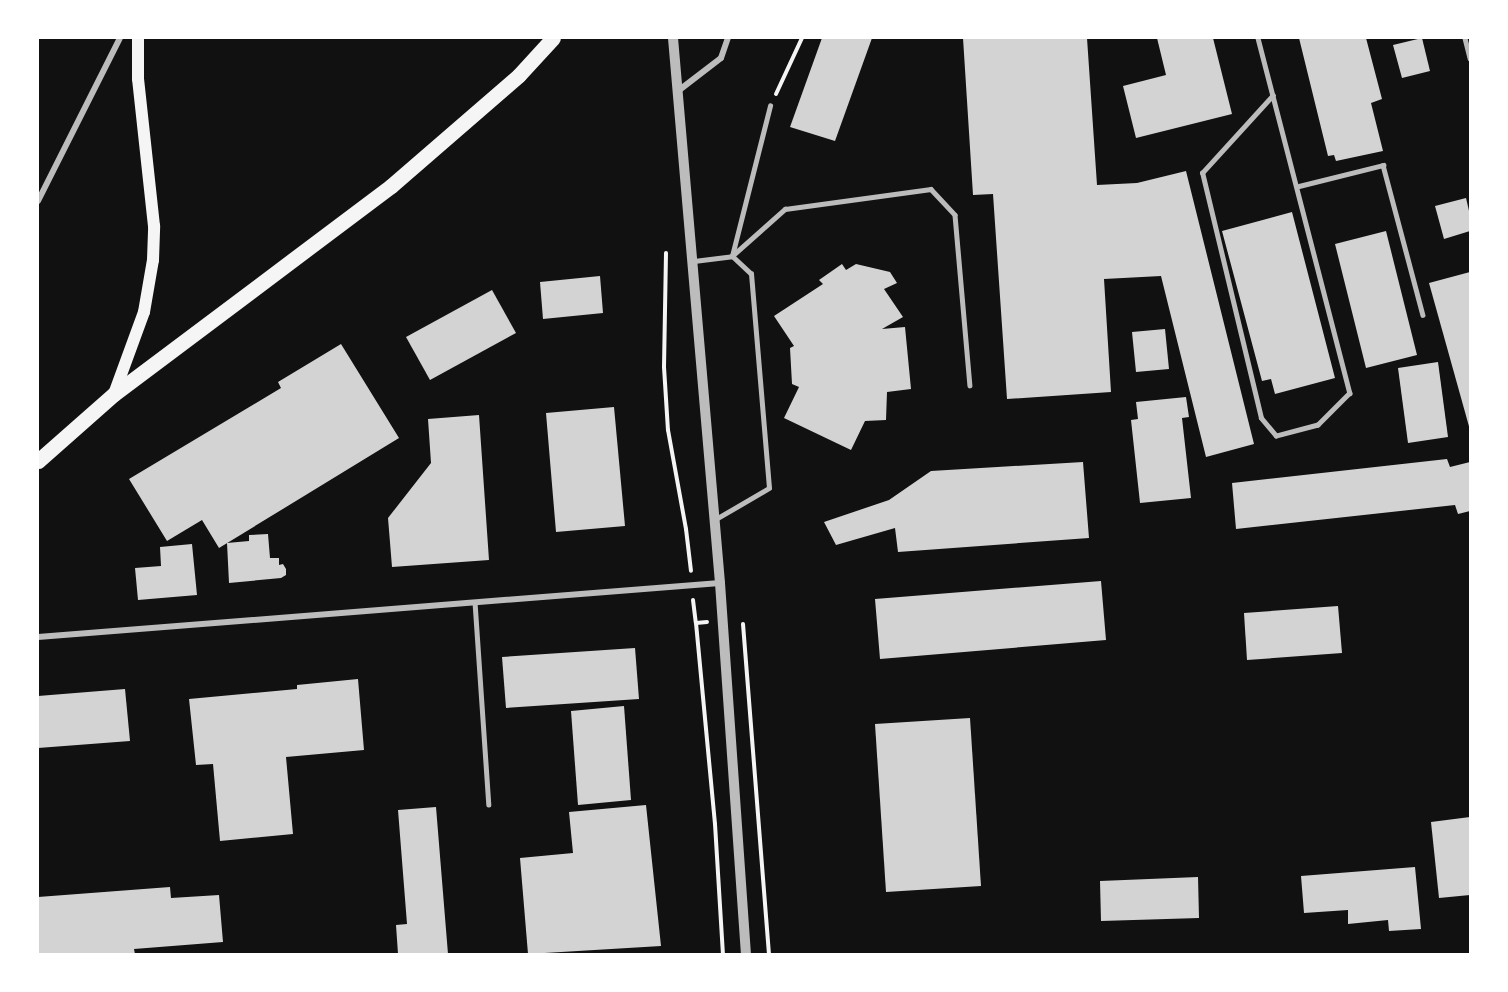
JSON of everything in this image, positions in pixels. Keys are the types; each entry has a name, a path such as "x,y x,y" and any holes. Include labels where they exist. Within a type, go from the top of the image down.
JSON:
{"main road":[{"path":"114,394 144,312 153,260 154,226 138,79 138,38"},
{"path":"38,461 114,394 391,186 519,75 553,38"}],"street":[{"path":"38,201 120,38"},
{"path":"673,38 720,584 746,954"},
{"path":"678,91 721,58 728,38"},
{"path":"38,637 720,584"}],"lane":[{"path":"1258,38 1299,186 1350,393 1318,425 1276,436 1261,418 1202,173 1273,95"},
{"path":"1465,38 1470,58"},
{"path":"732,256 770,106"},
{"path":"1299,186 1383,165 1423,315"},
{"path":"694,261 732,256 785,209 931,189 955,215 970,385"},
{"path":"714,520 769,488 751,274 732,256"},
{"path":"475,602 489,805"}],"path":[{"path":"770,106 802,38"},
{"path":"666,253 664,367 668,430 686,529 696,623"}],"building":[{"path":"822,38 872,38 835,141 790,127"},
{"path":"963,38 1087,38 1097,185 1137,183 1186,171 1254,444 1206,457 1161,276 1104,279 1111,392 1007,399 993,194 973,195"},
{"path":"1157,38 1213,38 1232,114 1136,138 1123,86 1166,75"},
{"path":"1299,38 1366,38 1382,99 1371,103 1383,151 1336,161 1334,155 1328,156"},
{"path":"1422,38 1430,71 1402,78 1393,45"},
{"path":"1466,198 1470,215 1470,231 1444,239 1435,206"},
{"path":"1292,212 1335,378 1275,394 1271,379 1262,381 1222,231"},
{"path":"1386,231 1417,355 1366,368 1335,244"},
{"path":"842,264 846,270 856,264 890,272 897,283 884,289 903,317 882,329 905,327 911,389 887,392 886,420 865,421 851,450 784,418 799,387 792,384 790,348 794,346 774,316 823,284 819,280"},
{"path":"1470,272 1470,430 1429,283"},
{"path":"600,276 603,313 543,319 540,282"},
{"path":"492,290 516,333 430,380 406,337"},
{"path":"1165,329 1169,369 1136,372 1132,332"},
{"path":"341,344 399,438 219,548 202,520 167,541 129,479 281,388 278,382"},
{"path":"1438,362 1448,437 1408,443 1398,368"},
{"path":"1186,397 1189,417 1182,418 1191,498 1140,503 1131,420 1138,419 1136,402"},
{"path":"614,407 625,526 556,532 546,413"},
{"path":"479,415 489,560 392,567 388,518 431,463 428,419"},
{"path":"1447,459 1450,467 1470,462 1470,511 1458,514 1455,505 1236,529 1232,483"},
{"path":"1083,462 1089,538 898,552 895,528 836,545 824,522 889,500 931,471"},
{"path":"268,534 270,558 279,558 279,565 283,564 286,575 281,578 229,583 227,543 249,541 249,535"},
{"path":"192,544 197,595 138,600 135,568 161,566 160,547"},
{"path":"1101,581 1106,640 880,659 875,599"},
{"path":"1338,606 1342,653 1247,660 1244,613"},
{"path":"635,648 639,699 506,708 502,657"},
{"path":"358,679 364,750 286,757 293,834 220,841 213,764 196,765 189,699 297,689 297,685"},
{"path":"125,689 130,741 38,748 38,696"},
{"path":"624,706 631,800 578,805 571,711"},
{"path":"970,718 981,886 886,892 875,724"},
{"path":"646,805 661,946 528,954 520,858 573,853 569,812"},
{"path":"436,807 448,954 398,954 396,925 407,924 398,810"},
{"path":"1470,817 1470,895 1439,898 1431,822"},
{"path":"1415,867 1421,929 1389,931 1388,920 1348,924 1348,910 1304,913 1301,876"},
{"path":"1198,877 1199,918 1101,921 1100,881"},
{"path":"170,887 171,898 219,895 223,942 134,949 135,954 38,954 38,897"}]}
